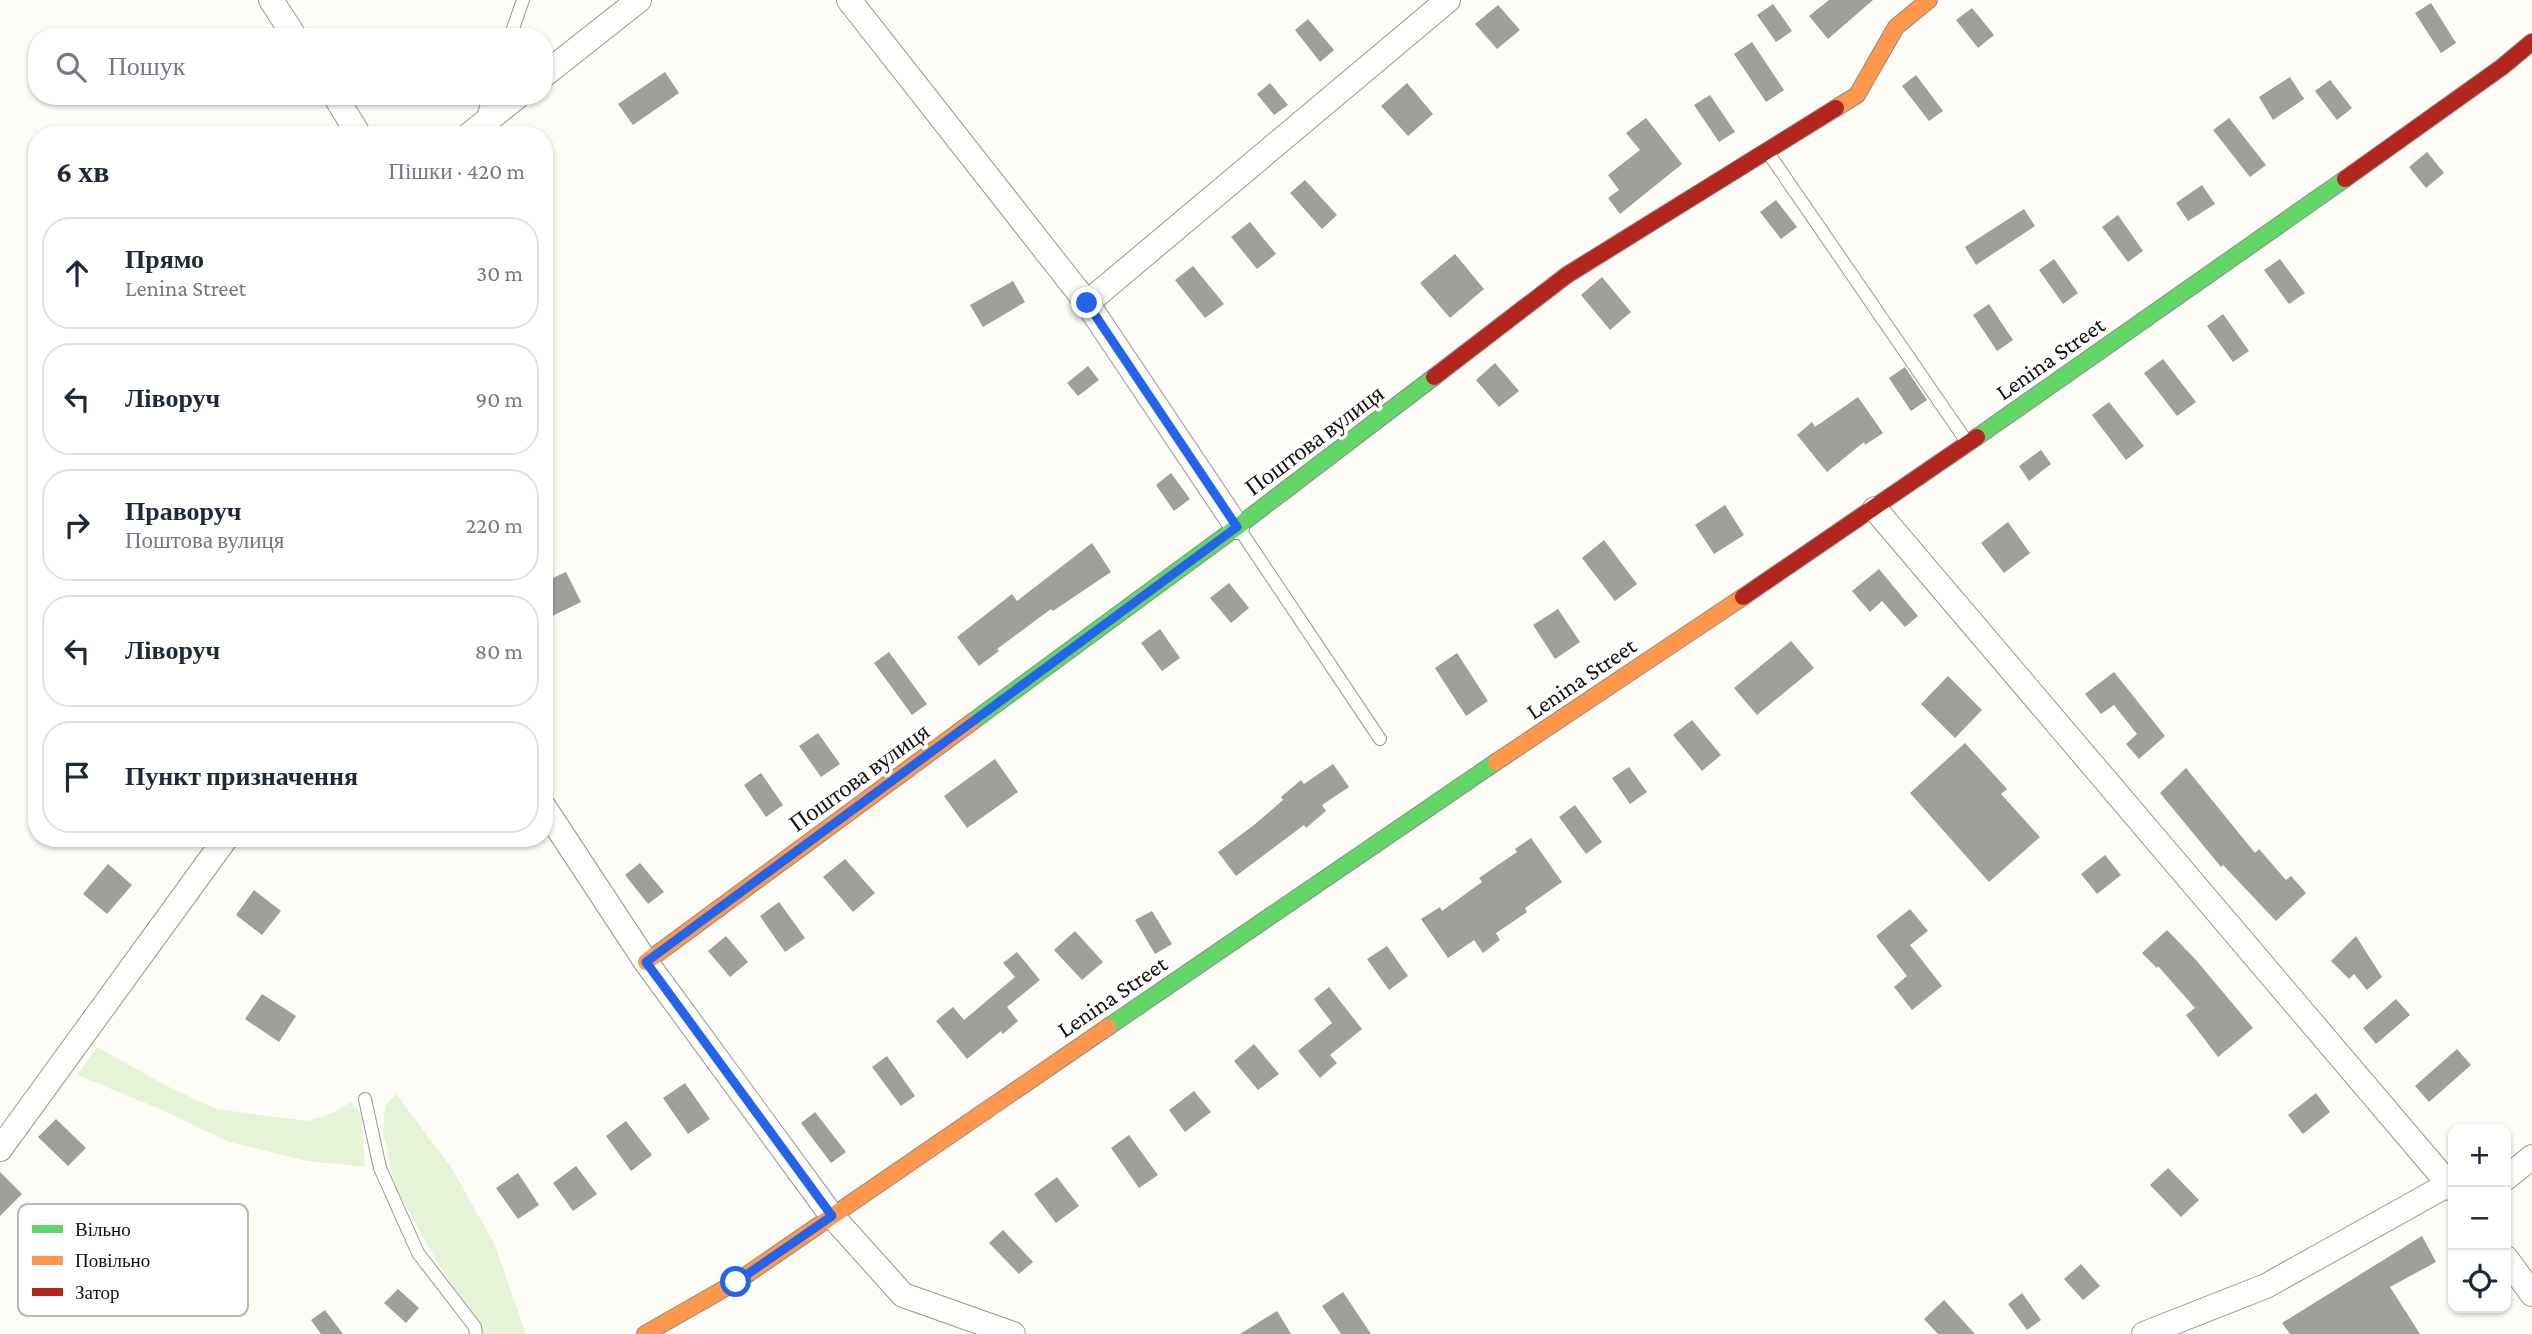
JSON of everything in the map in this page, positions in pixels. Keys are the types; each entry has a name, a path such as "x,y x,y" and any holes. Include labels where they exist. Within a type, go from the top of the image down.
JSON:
{"street":[{"path":"271,0 289,28"},
{"path":"553,68 639,0"},
{"path":"849,0 1087,303 1237,527"},
{"path":"1087,303 1448,0"},
{"name":"Поштова вулиця","path":"646,962 1237,527 1567,275 1857,95 1896,27 1929,0"},
{"name":"Lenina Street","path":"645,1334 736,1282 1420,813 1875,509 2431,119 2532,42"},
{"path":"341,105 353,126"},
{"path":"480,126 507,105"},
{"path":"1875,509 2448,1183"},
{"path":"553,821 646,962 832,1216 903,1295 1013,1334"},
{"path":"0,1149 219,847"},
{"path":"2511,1174 2532,1157"},
{"path":"2144,1334 2266,1286 2448,1189"},
{"path":"2511,1265 2532,1294"}],"lane":[{"path":"513,28 523,0"},
{"path":"476,126 485,105"},
{"path":"1767,151 1968,444"},
{"path":"1237,527 1380,739"},
{"path":"365,1099 380,1168 418,1253 475,1327 476,1334"}],"green space":[{"path":"97,1047 167,1086 216,1109 307,1121 332,1113 351,1102 362,1116 365,1167 308,1161 229,1142 160,1109 77,1075"},
{"path":"396,1094 451,1167 494,1243 526,1334 484,1334 436,1260 395,1186 383,1133 385,1106"}],"building":[{"path":"1829,0 1873,0 1828,39 1809,16"},
{"path":"2431,3 2456,43 2441,53 2415,13"},
{"path":"1773,4 1792,31 1776,42 1757,15"},
{"path":"1498,5 1520,30 1497,49 1475,24"},
{"path":"1972,8 1994,35 1978,48 1956,20"},
{"path":"1308,19 1334,50 1320,62 1295,30"},
{"path":"1752,42 1784,90 1766,102 1734,54"},
{"path":"665,72 679,93 633,125 618,104"},
{"path":"1916,75 1943,111 1929,121 1902,86"},
{"path":"2290,77 2304,99 2273,120 2259,97"},
{"path":"2330,80 2352,108 2337,120 2315,91"},
{"path":"1270,83 1288,105 1274,115 1257,94"},
{"path":"1407,83 1433,114 1408,136 1381,106"},
{"path":"1710,95 1735,132 1719,142 1694,105"},
{"path":"1646,118 1682,164 1620,214 1608,198 1619,190 1608,175 1640,150 1626,133"},
{"path":"2229,118 2266,165 2250,177 2213,130"},
{"path":"2427,152 2444,173 2426,188 2409,167"},
{"path":"1305,180 1337,215 1322,229 1290,193"},
{"path":"2202,185 2215,204 2188,221 2176,203"},
{"path":"1776,200 1797,227 1781,239 1760,212"},
{"path":"2024,209 2035,226 1976,265 1965,247"},
{"path":"2118,215 2143,251 2128,262 2102,227"},
{"path":"1250,222 1276,254 1257,269 1231,237"},
{"path":"1455,254 1484,289 1450,318 1420,283"},
{"path":"2054,259 2078,293 2063,304 2039,270"},
{"path":"2280,259 2305,293 2289,304 2264,270"},
{"path":"1193,266 1224,304 1205,318 1175,280"},
{"path":"1602,277 1631,312 1610,330 1581,295"},
{"path":"1013,281 1025,302 983,327 970,305"},
{"path":"1989,304 2013,340 1997,351 1973,315"},
{"path":"2223,314 2249,351 2233,362 2207,326"},
{"path":"2163,359 2196,402 2177,416 2144,373"},
{"path":"1495,363 1519,391 1499,407 1476,380"},
{"path":"1088,366 1099,380 1078,396 1067,383"},
{"path":"1905,367 1927,400 1911,411 1889,378"},
{"path":"1858,397 1883,433 1865,445 1864,442 1827,472 1797,435 1812,422 1815,427"},
{"path":"2109,402 2144,446 2126,460 2092,415"},
{"path":"2041,450 2051,464 2029,481 2019,466"},
{"path":"1171,473 1190,499 1174,511 1156,485"},
{"path":"1725,505 1744,535 1714,554 1695,525"},
{"path":"2008,522 2030,553 2004,573 1981,543"},
{"path":"1604,540 1637,584 1615,601 1582,558"},
{"path":"1092,543 1111,572 1053,611 1051,609 997,649 999,651 979,666 957,637 1012,594 1017,601"},
{"path":"1879,569 1918,616 1905,627 1882,601 1870,612 1852,591"},
{"path":"566,572 581,602 553,616 553,578"},
{"path":"1229,583 1249,608 1231,623 1210,598"},
{"path":"1558,609 1580,642 1555,659 1533,625"},
{"path":"1160,629 1180,658 1162,671 1141,643"},
{"path":"1791,641 1814,668 1757,715 1734,688"},
{"path":"889,652 927,704 912,715 874,663"},
{"path":"1457,653 1488,701 1466,716 1435,668"},
{"path":"2114,672 2165,736 2139,759 2126,744 2137,734 2114,705 2101,714 2085,694"},
{"path":"1948,676 1982,710 1955,738 1921,704"},
{"path":"1692,720 1721,755 1702,771 1673,735"},
{"path":"818,733 840,764 821,777 799,746"},
{"path":"1965,743 2007,789 2001,794 2040,837 1989,882 1910,793"},
{"path":"995,759 1018,792 967,828 944,796"},
{"path":"1333,764 1349,787 1322,805 1326,811 1306,828 1304,825 1236,876 1218,852 1283,800 1281,797 1301,780 1304,784"},
{"path":"1629,767 1647,792 1630,804 1612,778"},
{"path":"2186,768 2255,853 2259,849 2286,880 2291,876 2306,893 2276,921 2223,865 2221,867 2160,793"},
{"path":"761,773 783,805 766,817 744,785"},
{"path":"1575,805 1602,842 1586,854 1559,817"},
{"path":"1531,838 1562,882 1525,908 1527,912 1496,933 1500,940 1483,953 1474,940 1448,958 1421,919 1440,907 1442,911 1482,882 1479,878 1517,852 1515,849"},
{"path":"2105,855 2121,875 2097,894 2081,874"},
{"path":"845,859 875,893 853,912 823,877"},
{"path":"640,863 664,892 648,904 625,875"},
{"path":"108,864 132,885 107,914 83,894"},
{"path":"254,890 281,911 262,935 236,915"},
{"path":"779,902 805,938 785,952 760,916"},
{"path":"1910,909 1928,931 1910,945 1942,986 1912,1010 1894,987 1907,976 1876,936"},
{"path":"1152,911 1172,944 1155,954 1135,920"},
{"path":"2167,930 2253,1028 2218,1057 2186,1015 2195,1008 2158,966 2157,968 2142,953"},
{"path":"1075,931 1103,962 1082,980 1054,950"},
{"path":"726,936 748,962 730,977 708,951"},
{"path":"2356,936 2382,977 2367,990 2354,974 2349,979 2331,961"},
{"path":"1387,946 1408,976 1389,990 1367,959"},
{"path":"1017,952 1040,980 1007,1007 1018,1021 1003,1034 1001,1031 967,1059 936,1021 953,1007 964,1020 1015,977 1003,963"},
{"path":"1329,987 1362,1029 1330,1055 1337,1063 1320,1078 1298,1051 1332,1023 1314,999"},
{"path":"262,994 296,1016 279,1042 245,1019"},
{"path":"2396,999 2410,1015 2376,1044 2363,1028"},
{"path":"1254,1044 1279,1074 1258,1090 1234,1061"},
{"path":"2457,1049 2471,1065 2429,1102 2415,1086"},
{"path":"887,1056 915,1096 901,1106 872,1067"},
{"path":"685,1083 710,1119 688,1134 663,1098"},
{"path":"1194,1091 1211,1112 1185,1132 1169,1110"},
{"path":"2316,1093 2330,1112 2303,1134 2288,1115"},
{"path":"815,1112 846,1152 831,1163 801,1123"},
{"path":"56,1119 86,1148 68,1166 38,1137"},
{"path":"626,1121 652,1155 631,1171 606,1136"},
{"path":"1129,1135 1158,1175 1139,1188 1111,1148"},
{"path":"576,1166 597,1194 573,1211 553,1183"},
{"path":"2168,1168 2199,1200 2181,1217 2150,1185"},
{"path":"0,1172 22,1194 0,1216"},
{"path":"518,1173 539,1205 518,1219 496,1188"},
{"path":"1057,1177 1079,1206 1056,1223 1034,1194"},
{"path":"1003,1230 1033,1262 1019,1274 989,1243"},
{"path":"2422,1236 2436,1262 2390,1287 2420,1334 2290,1334 2282,1323"},
{"path":"2081,1264 2100,1286 2083,1300 2064,1279"},
{"path":"398,1289 419,1308 406,1323 384,1303"},
{"path":"1343,1292 1371,1334 1341,1334 1322,1306"},
{"path":"2022,1293 2041,1320 2027,1330 2008,1304"},
{"path":"1944,1300 1975,1334 1938,1334 1924,1319"},
{"path":"325,1310 343,1334 321,1334 311,1320"},
{"path":"1277,1311 1291,1334 1240,1334"}],"traffic: fast":[{"path":"1977,437 2345,179"},
{"path":"972,722 1237,527 1434,377"},
{"path":"1108,1027 1496,762"}],"traffic: slow":[{"path":"1836,108 1857,95 1896,27 1929,0"},
{"path":"1496,762 1743,597"},
{"path":"646,962 972,722"},
{"path":"645,1334 736,1282 1108,1027"}],"traffic: jam":[{"path":"2345,179 2502,67 2532,42"},
{"path":"1434,377 1567,275 1836,108"},
{"path":"1743,597 1977,437"}],"route":[{"path":"736,1282 832,1216 646,962 1237,527 1087,303"}]}
